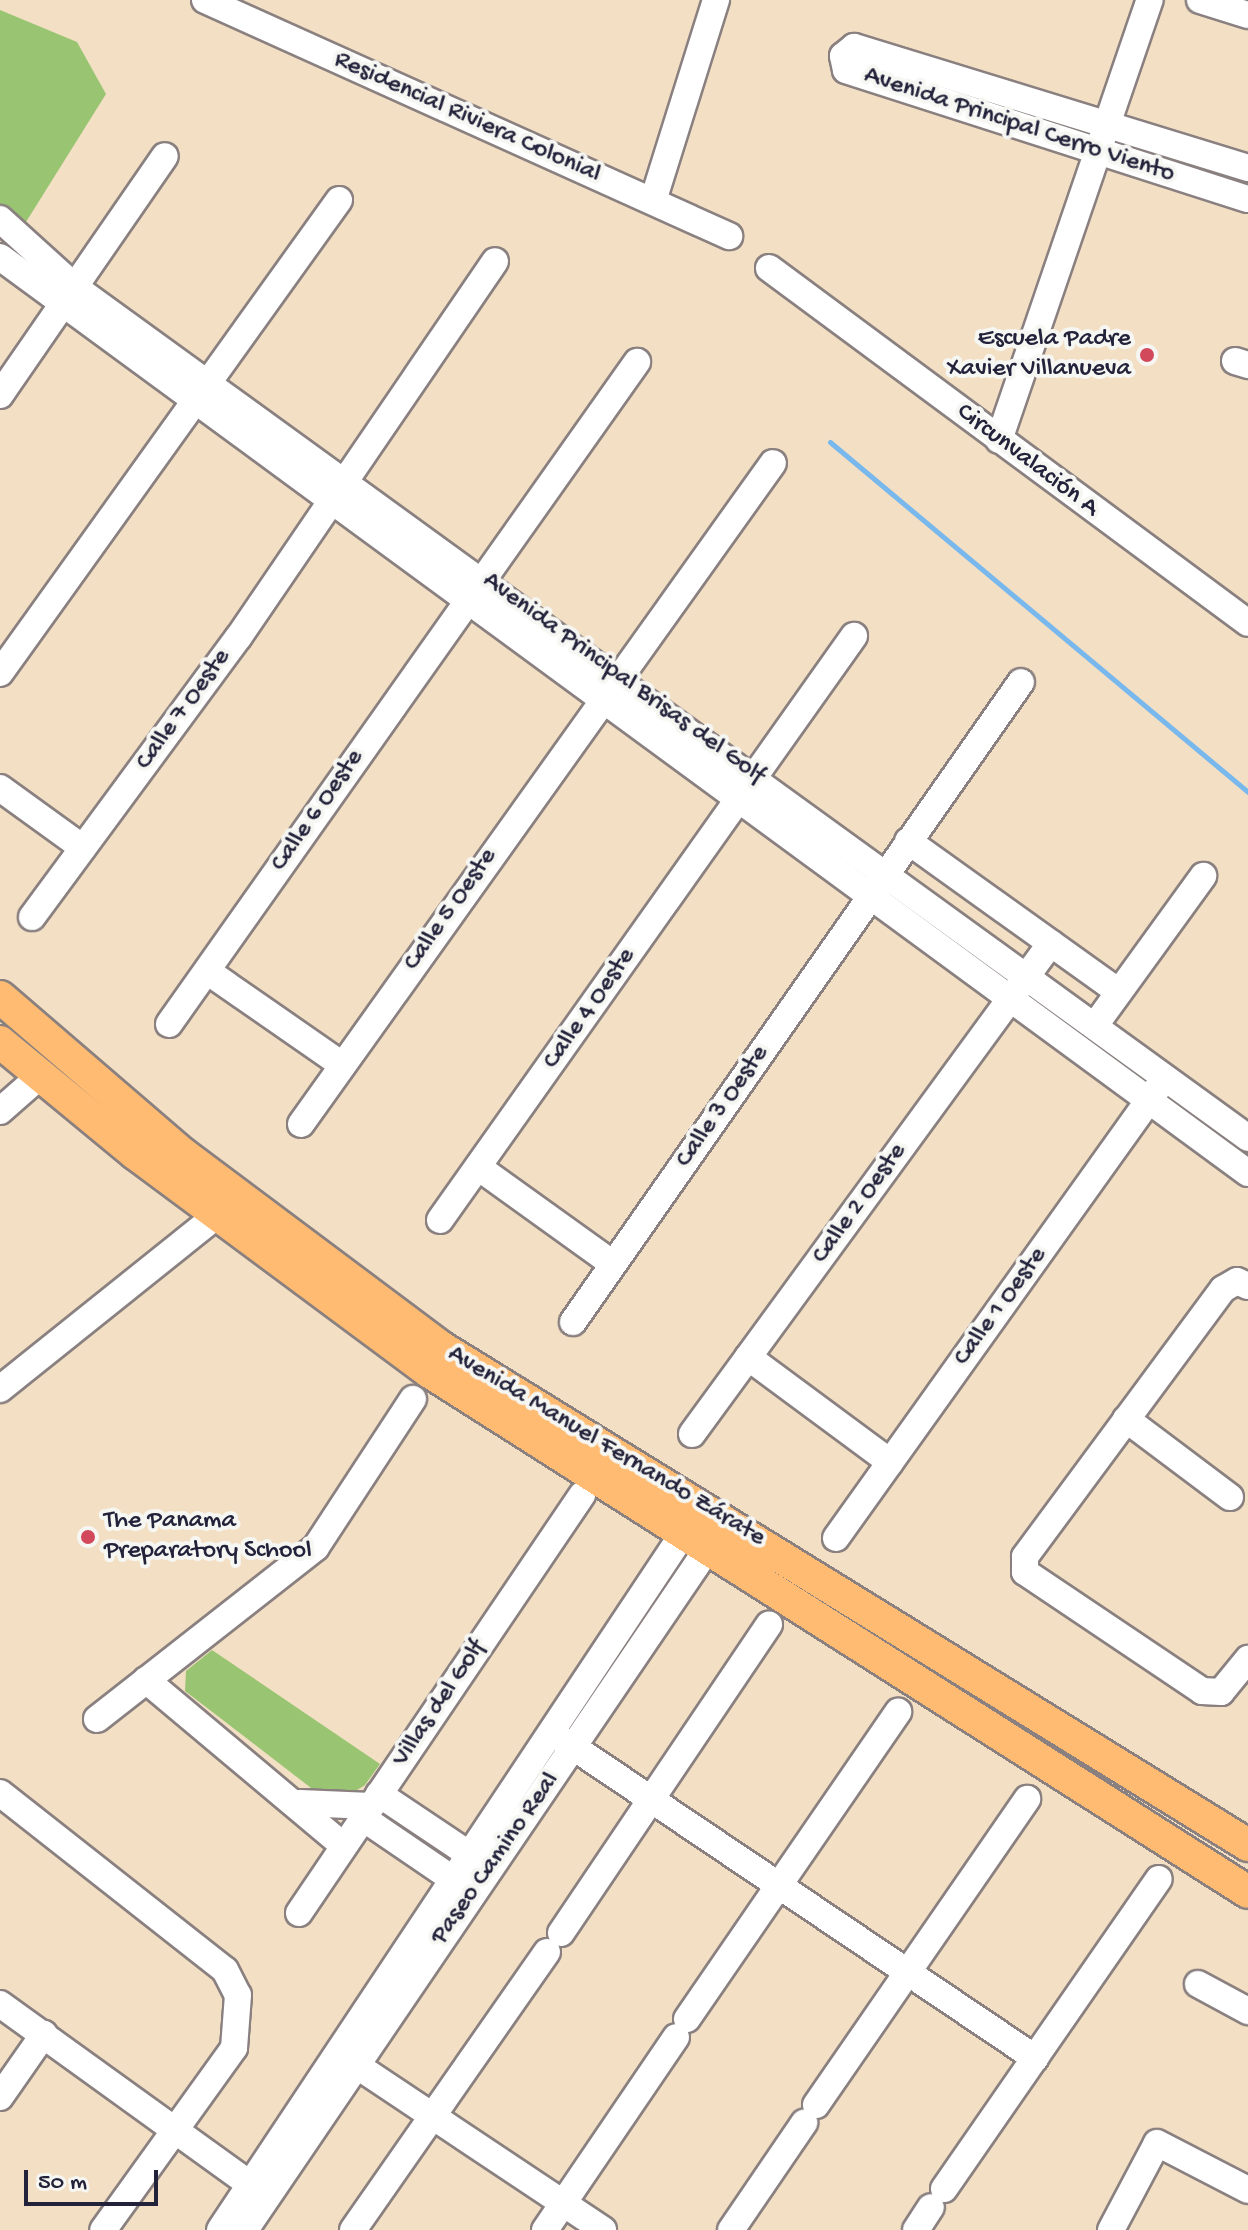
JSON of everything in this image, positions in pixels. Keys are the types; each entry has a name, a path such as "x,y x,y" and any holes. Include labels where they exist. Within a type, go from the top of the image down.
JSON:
{"main road":[{"name":"Avenida Manuel Fernando Zárate","path":"0,997 230,1205 430,1372 706,1526 1248,1845"},
{"name":"Avenida Manuel Fernando Zárate","path":"0,1042 41,1075 230,1205"},
{"name":"Avenida Manuel Fernando Zárate","path":"706,1526 1248,1892"}],"street":[{"name":"Residencial Riviera Colonial","path":"205,0 729,236"},
{"path":"653,201 716,0"},
{"path":"999,440 1103,155 1150,0"},
{"path":"1200,0 1248,15"},
{"name":"Avenida Principal Cerro Viento","path":"1248,168 854,47 843,56 846,70 1103,155 1248,199"},
{"path":"0,395 70,298 165,156"},
{"path":"0,673 204,393 339,200"},
{"name":"Avenida Principal Brisas del Golf","path":"0,219 70,298"},
{"name":"Avenida Principal Brisas del Golf","path":"0,257 70,298 474,587 609,686 741,797 881,882"},
{"name":"Calle 7 Oeste","path":"32,917 339,490 495,261"},
{"name":"Circunvalación A","path":"769,268 1248,623"},
{"name":"Calle 6 Oeste","path":"169,1024 474,587 637,362"},
{"name":"Calle 5 Oeste","path":"301,1124 609,686 773,463"},
{"name":"Calle 4 Oeste","path":"440,1220 854,636"},
{"name":"Calle 3 Oeste","path":"573,1322 1021,682"},
{"name":"Avenida Principal Brisas del Golf","path":"609,686 755,775 881,882 1020,985 1159,1087 1248,1138"},
{"path":"0,788 83,848"},
{"path":"908,841 1119,992"},
{"path":"1096,1024 1203,876"},
{"name":"Calle 2 Oeste","path":"692,1434 1051,943"},
{"path":"207,971 342,1065"},
{"name":"Avenida Principal Brisas del Golf","path":"1020,985 1096,1024 1248,1173"},
{"path":"0,1111 41,1075"},
{"name":"Calle 1 Oeste","path":"836,1538 1159,1087"},
{"path":"478,1167 613,1264"},
{"path":"0,1389 230,1205"},
{"path":"1248,1286 1237,1281 1223,1289 1025,1557 1025,1572 1202,1691 1221,1692 1248,1659"},
{"path":"748,1357 890,1462"},
{"path":"97,1719 316,1547 413,1399"},
{"path":"1126,1419 1230,1497"},
{"name":"Villas del Golf","path":"299,1913 582,1495"},
{"name":"Paseo Camino Real","path":"345,2057 451,1878 549,1731 706,1526"},
{"name":"Paseo Camino Real","path":"256,2188 345,2057 574,1746 706,1526"},
{"path":"353,2230 554,1943 769,1625"},
{"path":"146,1680 300,1803 344,1846"},
{"path":"545,2230 898,1712"},
{"path":"549,1731 1035,2058"},
{"path":"0,1793 225,1970 241,2019 234,2048 103,2230"},
{"path":"731,2230 1027,1799"},
{"path":"300,1803 371,1806 467,1853"},
{"path":"371,1806 451,1878"},
{"path":"916,2230 1159,1879"},
{"path":"1198,1984 1248,2011"},
{"path":"0,2004 256,2188"},
{"path":"0,2097 44,2034"},
{"path":"345,2057 603,2230"},
{"path":"1111,2230 1157,2143 1248,2190"},
{"path":"220,2230 256,2188"},
{"path":"245,2230 256,2188"}],"green space":[{"path":"0,10 77,42 106,94 16,238 0,218"},
{"path":"212,1650 380,1764 365,1785 354,1792 315,1791 185,1691 186,1671"}],"waterway":[{"path":"830,442 1248,792"}],"place":[{"name":"Escuela Padre Xavier Villanueva","path":"1147,355"},
{"name":"The Panama Preparatory School","path":"88,1537"}]}
